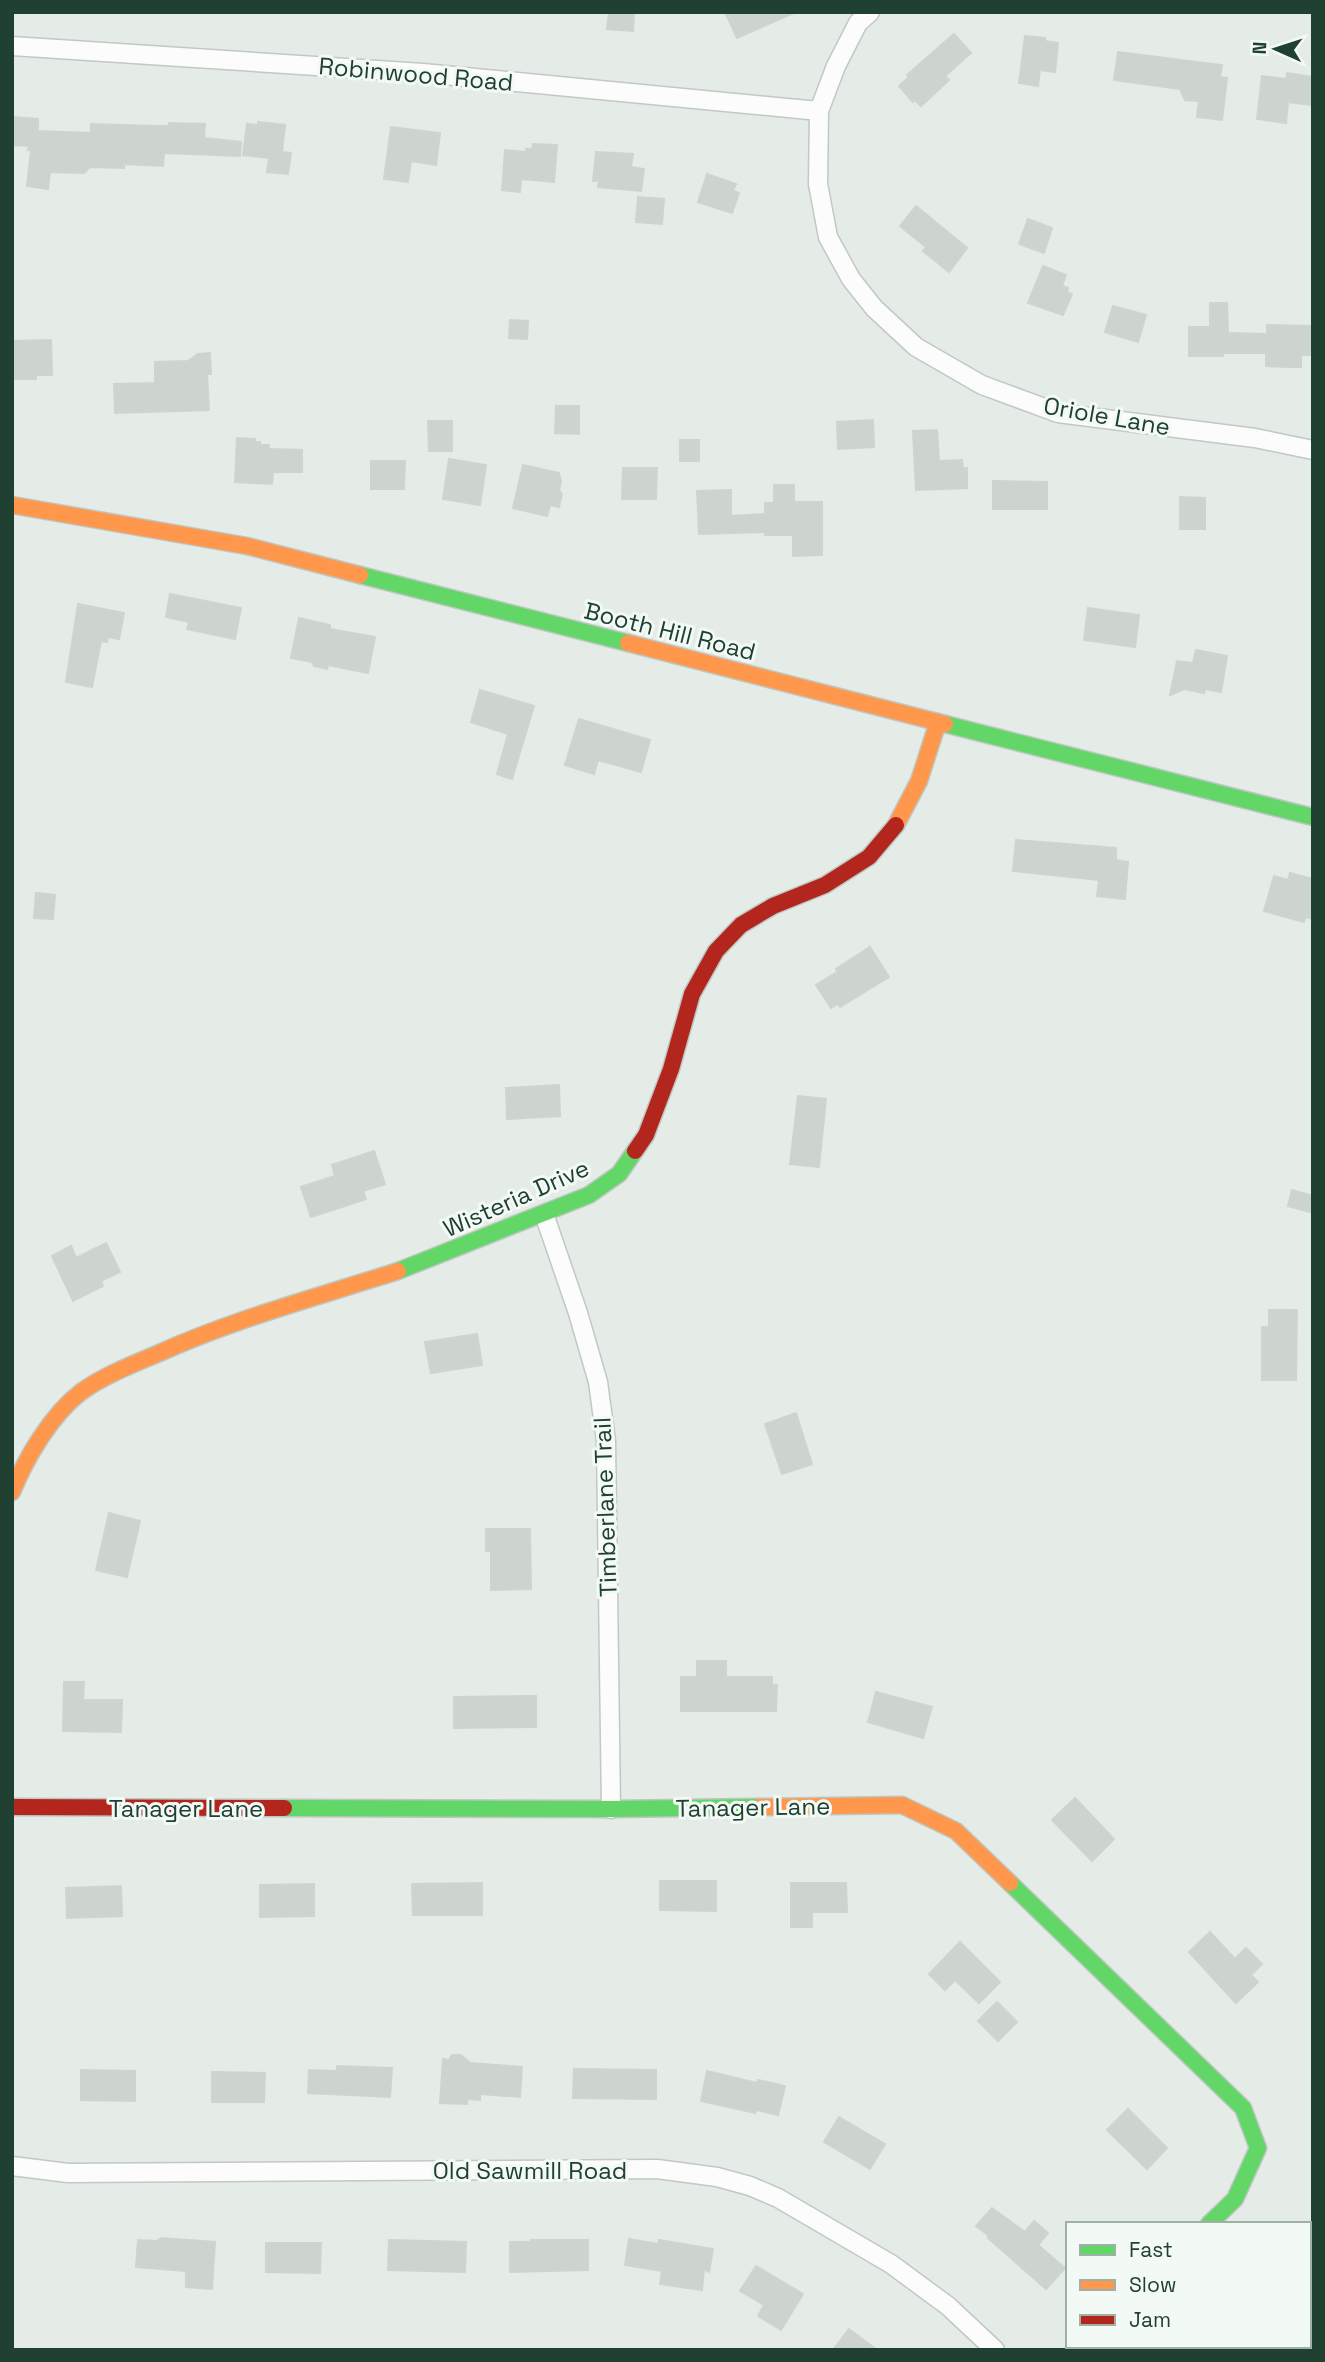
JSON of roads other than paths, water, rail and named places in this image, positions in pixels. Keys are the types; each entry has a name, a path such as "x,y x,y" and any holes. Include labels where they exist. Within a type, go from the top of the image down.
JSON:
{"street":[{"name":"Oriole Lane","path":"870,12 858,23 836,66 819,111 818,184 828,237 851,279 874,308 916,347 982,385 1058,413 1255,438 1313,450"},
{"name":"Robinwood Road","path":"12,46 423,73 819,111"},
{"name":"Booth Hill Road","path":"12,505 247,546 1313,817"},
{"name":"Wisteria Drive","path":"12,1492 26,1459 50,1424 80,1392 122,1369 206,1332 414,1266 589,1195 619,1174 646,1135 671,1069 692,994 716,951 741,925 773,906 825,885 869,857 894,830 919,781 939,722"},
{"name":"Timberlane Trail","path":"544,1214 598,1382 606,1441 611,1809"},
{"name":"Tanager Lane","path":"12,1807 611,1809 902,1805 956,1831 1243,2108 1258,2148 1235,2199 1211,2222"},
{"name":"Old Sawmill Road","path":"12,2166 68,2173 657,2169 717,2177 779,2198 865,2247 948,2306 995,2350"}]}
